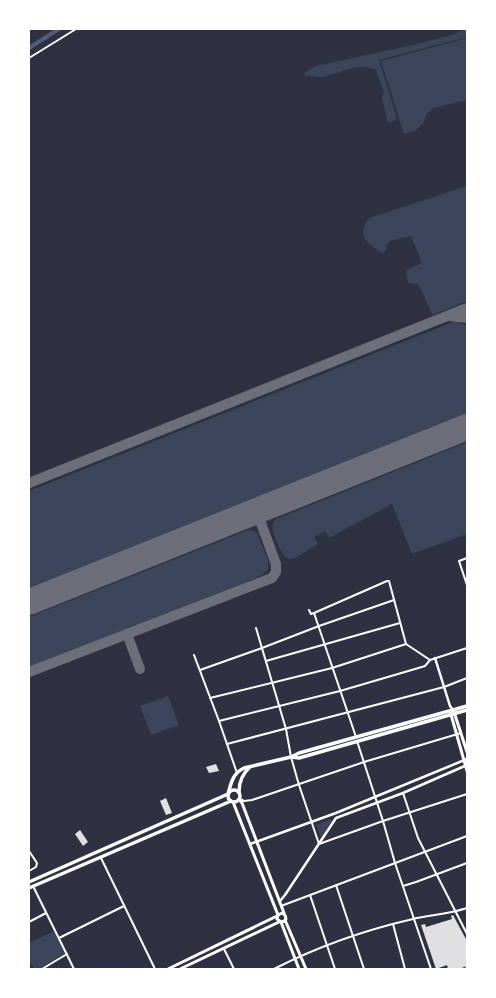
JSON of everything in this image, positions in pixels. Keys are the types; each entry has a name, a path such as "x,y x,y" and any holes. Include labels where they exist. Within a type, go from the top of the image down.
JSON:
{"main road":[{"path":"299,969 278,920 250,844 232,802 228,798 233,777 240,770 252,765 291,757 299,758 467,706"},
{"path":"452,711 467,710"},
{"path":"452,711 467,752"},
{"path":"452,711 456,735 467,770"},
{"path":"252,765 244,773 239,786 239,799 242,803 306,969"},
{"path":"29,882 184,814 228,794 232,790 239,792"},
{"path":"29,888 211,810 232,802 236,802 239,799"},
{"path":"208,803 211,810"},
{"path":"184,814 187,820"},
{"path":"168,969 277,916 280,913 284,913"},
{"path":"180,969 286,920"}],"street":[{"path":"29,58 76,29"},
{"path":"467,558 460,560 467,585"},
{"path":"314,613 352,595 386,581 389,582 406,644 430,660"},
{"path":"200,670 394,600"},
{"path":"310,610 311,614 314,613 319,626 378,803 395,863 431,969"},
{"path":"266,661 400,623"},
{"path":"256,628 286,729 291,757 299,785 319,844"},
{"path":"210,698 332,668 406,644"},
{"path":"219,721 340,691 420,668 425,666 430,660 467,648"},
{"path":"194,655 237,773"},
{"path":"435,658 452,711"},
{"path":"227,744 444,687 467,678"},
{"path":"239,799 248,801 364,762 461,733"},
{"path":"250,844 376,797 465,760"},
{"path":"280,901 285,896 336,818 403,793 466,765"},
{"path":"403,793 424,852 467,934"},
{"path":"319,844 383,821 467,794"},
{"path":"281,906 467,836"},
{"path":"29,850 37,864 36,868 29,872"},
{"path":"101,858 155,969"},
{"path":"403,886 467,863"},
{"path":"336,885 364,969"},
{"path":"33,886 74,969"},
{"path":"310,895 335,969"},
{"path":"59,938 124,906"},
{"path":"274,969 295,958 326,946 393,924 455,912 467,908"},
{"path":"29,922 46,912"},
{"path":"393,924 405,969"},
{"path":"223,948 234,969"},
{"path":"42,969 67,954"}],"shaded area":[{"path":"467,29 467,37 379,60 397,119 388,123 382,98 384,92 376,70 355,67 321,77 305,76 304,73 316,66 413,45 452,35"},
{"path":"467,38 467,100 433,108 427,114 423,123 415,131 404,134 381,61"},
{"path":"467,186 467,301 433,315 418,284 408,283 406,270 422,263 411,236 390,241 386,250 382,253 367,242 363,234 363,229 369,218"},
{"path":"453,322 467,326 467,414 29,588 29,491"},
{"path":"467,442 467,534 412,554 392,504 329,538 325,531 314,537 318,544 295,558 289,559 282,553 273,531 274,522 276,519"},
{"path":"248,530 257,533 268,560 268,569 262,575 233,588 29,667 29,617"},
{"path":"168,696 179,725 151,735 140,706"},
{"path":"331,819 332,821 321,838 316,825"},
{"path":"54,931 65,953 39,969 34,969 29,960 29,943"}],"building":[{"path":"216,764 219,771 209,773 206,767"},
{"path":"166,798 172,813 166,815 160,801"},
{"path":"80,830 88,842 83,846 75,834"},
{"path":"453,915 467,941 467,966 459,969 448,969 447,965 436,969 421,925 425,924 426,927 452,919 451,916"}],"waterway":[{"path":"29,48 59,29"}],"taxiway":[{"path":"29,483 467,308"},
{"path":"449,316 467,318"},
{"path":"261,523 261,516 267,507"},
{"path":"29,672 272,578 276,572 276,564 261,523 249,514"},
{"path":"127,634 140,669"}],"runway":[{"path":"29,602 467,427"}]}
